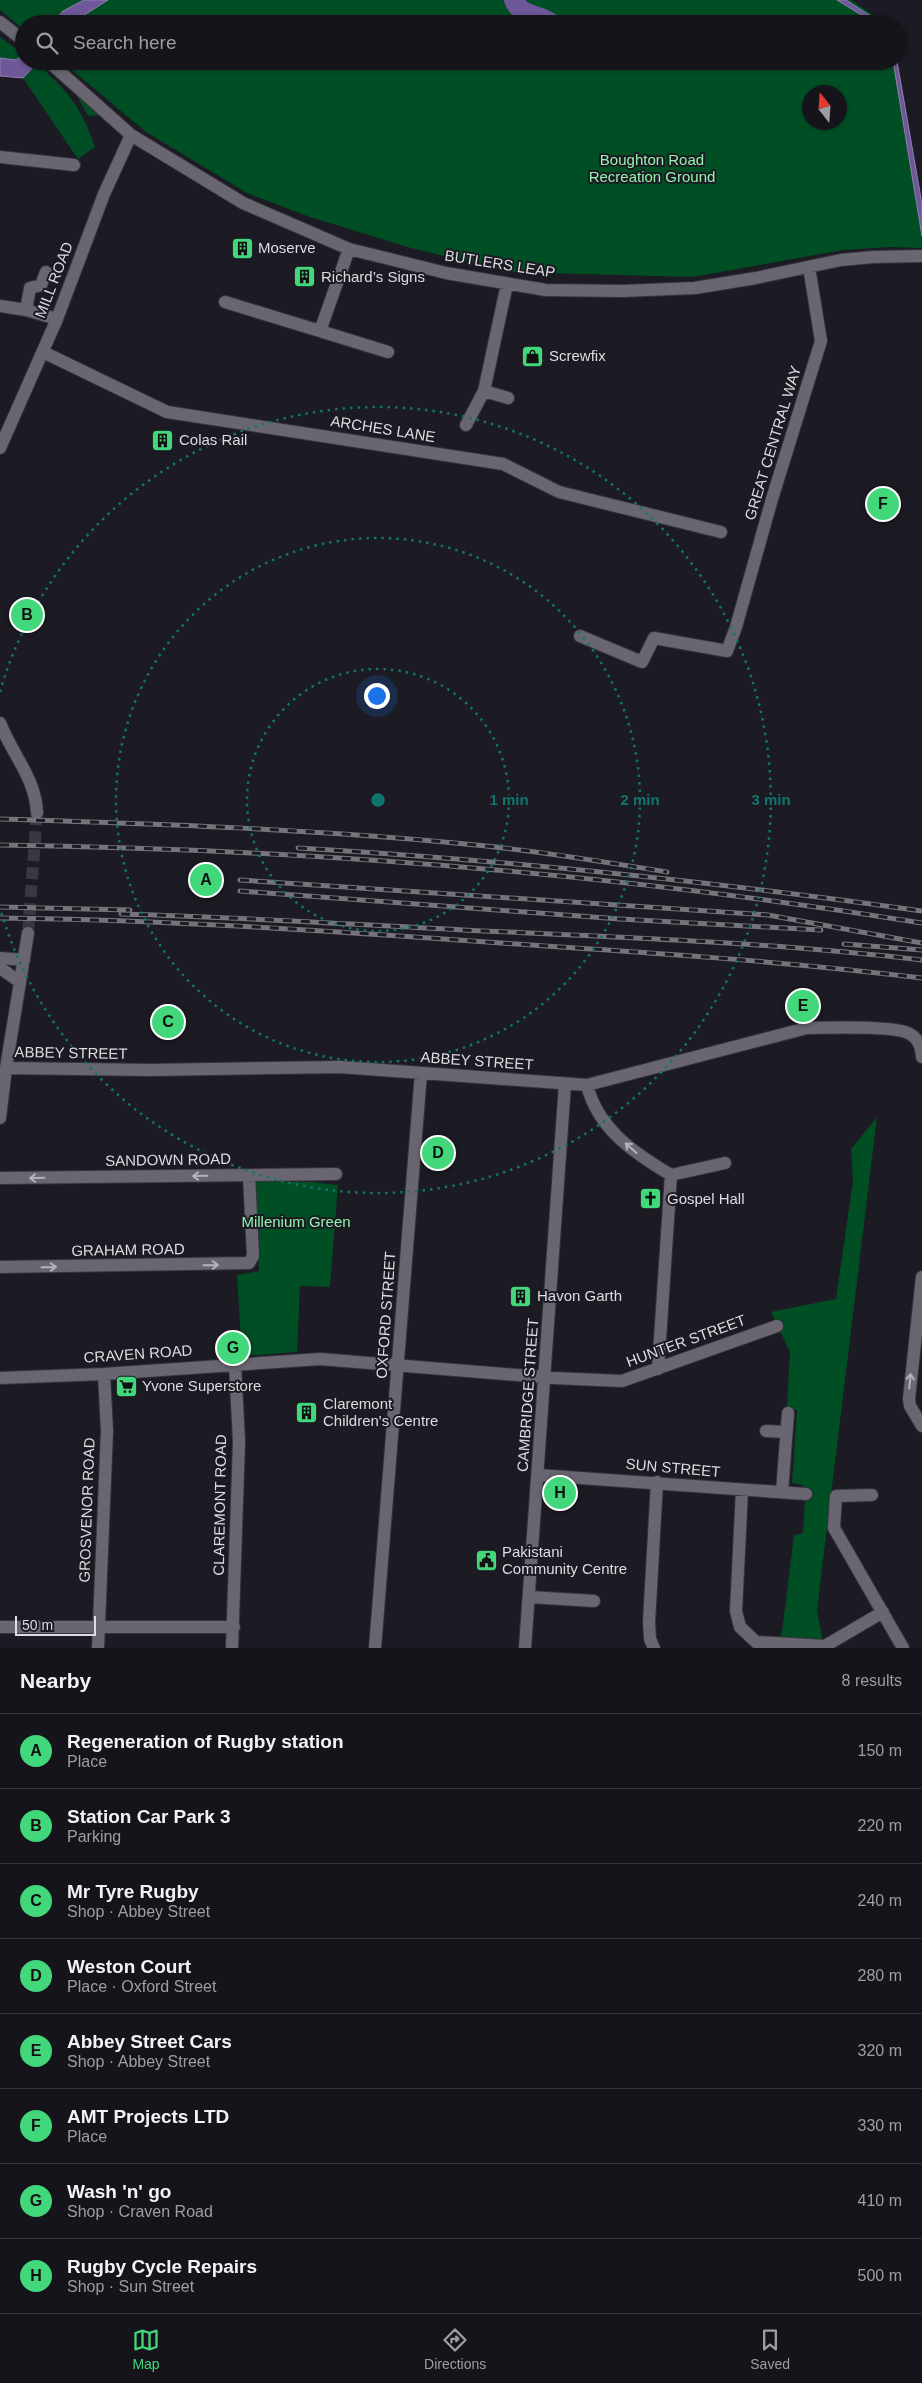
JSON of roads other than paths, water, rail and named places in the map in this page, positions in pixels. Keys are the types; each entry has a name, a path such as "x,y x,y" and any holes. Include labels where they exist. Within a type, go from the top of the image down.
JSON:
{"street":[{"path":"0,22 15,33"},
{"name":"BUTLERS LEAP","path":"58,70 131,135 243,203 349,250 446,272 546,290 622,291 695,288 873,257 921,256"},
{"name":"MILL ROAD","path":"0,448 43,352 104,194 131,135"},
{"path":"0,157 74,165"},
{"path":"320,331 349,250"},
{"name":"GREAT CENTRAL WAY","path":"580,636 642,662 654,638 726,651 736,628 772,499 821,341 808,267"},
{"name":"MILL ROAD","path":"26,310 30,288 41,285 46,272"},
{"path":"466,425 484,391 507,284"},
{"path":"225,302 388,352"},
{"path":"0,306 57,318"},
{"name":"ARCHES LANE","path":"43,352 167,412 502,464 558,492 721,532"},
{"path":"484,391 508,398"},
{"path":"0,724 30,780 35,794 37,812"},
{"path":"0,1118 6,1068 28,933"},
{"path":"0,958 22,972"},
{"path":"0,968 22,972"},
{"name":"ABBEY STREET","path":"6,1068 152,1070 340,1067 587,1085 807,1028 852,1028 909,1033 918,1040 922,1057"},
{"name":"OXFORD STREET","path":"375,1648 421,1073"},
{"name":"CAMBRIDGE STREET","path":"525,1648 565,1084"},
{"path":"587,1085 598,1114 608,1128 645,1160 671,1176 725,1163"},
{"name":"SANDOWN ROAD","path":"0,1178 336,1174"},
{"name":"GRAHAM ROAD","path":"0,1267 249,1263 253,1256 249,1176"},
{"path":"658,1369 671,1176"},
{"path":"922,1277 908,1399 922,1426"},
{"name":"HUNTER STREET","path":"398,1365 545,1378 622,1381 777,1326"},
{"name":"CRAVEN ROAD","path":"0,1378 104,1374 235,1363 330,1359 398,1365"},
{"name":"CLAREMONT ROAD","path":"232,1648 239,1449 235,1363"},
{"name":"GROSVENOR ROAD","path":"98,1648 107,1431 104,1374"},
{"path":"782,1492 788,1413"},
{"path":"766,1431 786,1432"},
{"name":"SUN STREET","path":"538,1475 806,1494"},
{"path":"654,1648 650,1639 649,1622 656,1482"},
{"path":"742,1490 736,1611 740,1627 756,1642 825,1646 883,1612"},
{"path":"872,1495 836,1496 834,1528 903,1648"},
{"path":"529,1597 594,1602"},
{"path":"0,1627 234,1627"}],"waterway":[{"path":"514,0 521,10 532,15"}],"tunnel":[{"path":"28,933 37,813"}],"railway":[{"path":"0,819 238,828 417,839 524,850 667,872"},
{"path":"0,845 116,847 231,852 462,867 693,891 922,923"},
{"path":"298,848 455,859 611,873 689,881 922,911"},
{"path":"240,880 768,915 922,943"},
{"path":"240,891 620,919 821,930"},
{"path":"0,907 130,910"},
{"path":"121,914 693,941 808,949 922,960"},
{"path":"0,918 188,924 376,934 712,958 922,978"},
{"path":"844,944 922,950"}],"place":[{"name":"Moserve","path":"242,248"},
{"name":"Richard’s Signs","path":"305,277"},
{"name":"Screwfix","path":"533,356"},
{"name":"Colas Rail","path":"163,440"},
{"name":"AMT Projects LTD","path":"883,504"},
{"name":"Station Car Park 3","path":"27,615"},
{"name":"Regeneration of Rugby station","path":"206,880"},
{"name":"Abbey Street Cars","path":"803,1006"},
{"name":"Mr Tyre Rugby","path":"168,1022"},
{"name":"Weston Court","path":"438,1153"},
{"name":"Gospel Hall","path":"651,1199"},
{"name":"Havon Garth","path":"521,1296"},
{"name":"Wash 'n' go","path":"233,1348"},
{"name":"Yvone Superstore","path":"126,1386"},
{"name":"Claremont Children's Centre","path":"307,1413"},
{"name":"Rugby Cycle Repairs","path":"560,1493"},
{"name":"Pakistani Community Centre","path":"486,1561"}],"park label":[{"name":"Boughton Road Recreation Ground","path":"652,168"},
{"name":"Millenium Green","path":"296,1222"}]}
